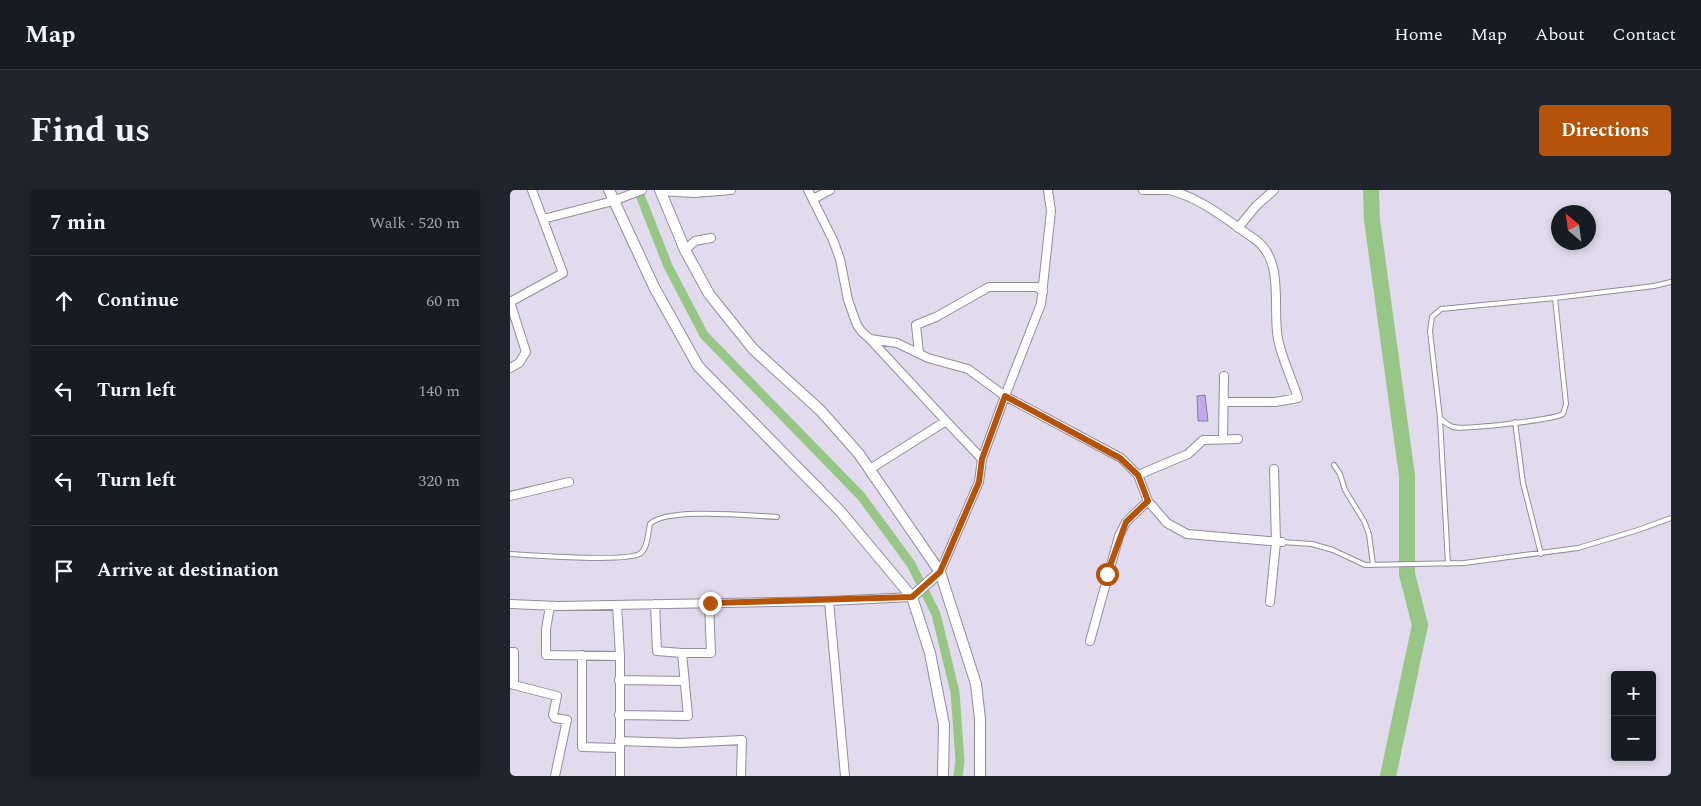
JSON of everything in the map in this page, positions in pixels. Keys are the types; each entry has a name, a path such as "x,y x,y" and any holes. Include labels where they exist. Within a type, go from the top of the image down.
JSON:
{"street":[{"path":"510,368 519,363 526,352 510,302 563,273 532,190"},
{"path":"609,190 654,287 698,366 840,511 915,594 930,653 944,725 942,776"},
{"path":"543,219 613,201 641,190"},
{"path":"732,190 694,193 660,190 685,250 709,294 753,349 821,410 870,469 936,576 976,684 980,719 980,776"},
{"path":"808,190 840,259 848,300 858,325 982,459"},
{"path":"813,199 830,190"},
{"path":"510,604 550,606 829,601 915,594 936,576 979,482 982,459 1041,304 1051,211 1048,190"},
{"path":"1143,190 1168,190 1187,194 1264,246 1269,253 1274,278 1278,340 1298,398 1275,402 1224,402"},
{"path":"1238,228 1256,206 1274,190"},
{"path":"685,250 695,241 711,238"},
{"path":"919,353 916,325 936,318 988,287 1037,287 1043,292"},
{"path":"870,339 897,343 919,353 968,369 1005,396 1120,458 1138,475 1148,501 1167,523 1187,534 1279,542"},
{"path":"1223,439 1224,376"},
{"path":"870,469 946,421"},
{"path":"1138,475 1188,454 1203,440 1238,439"},
{"path":"1270,602 1279,542 1274,469"},
{"path":"510,496 569,482"},
{"path":"1090,641 1119,536 1130,518 1148,501"},
{"path":"829,601 845,776"},
{"path":"655,604 657,651 682,653 711,652 710,603"},
{"path":"617,605 620,656 620,776"},
{"path":"550,606 546,629 546,655 620,656"},
{"path":"510,652 514,652 512,684 557,696 553,715 555,718 567,720 555,776"},
{"path":"619,715 688,716 682,653"},
{"path":"582,655 582,747 742,740 741,776"},
{"path":"620,680 684,681"}],"lane":[{"path":"1448,564 1440,418 1430,332 1432,317 1446,308 1556,298 1654,286 1671,282"},
{"path":"1440,418 1454,427 1548,419 1559,416 1565,411 1556,298"},
{"path":"1515,422 1523,483 1541,554"},
{"path":"1334,465 1340,474 1345,490 1364,521 1369,534 1373,565"},
{"path":"510,554 614,558 637,556 645,547 650,524 662,517 696,514 777,516"},
{"path":"1279,542 1312,544 1333,550 1352,561 1373,565 1448,564 1578,548 1671,518"}],"building":[{"path":"1205,395 1208,421 1198,421 1197,396"}],"waterway":[{"path":"638,190 668,266 704,335 861,496 911,564 936,614 955,692 960,761 958,776"},
{"path":"1371,190 1372,220 1407,476 1407,574 1420,625 1388,776"}],"route":[{"path":"710,603 829,601 912,597 940,572 979,482 982,459 1005,396 1120,458 1138,475 1148,501 1133,513 1126,522 1119,536 1107,574"}]}
